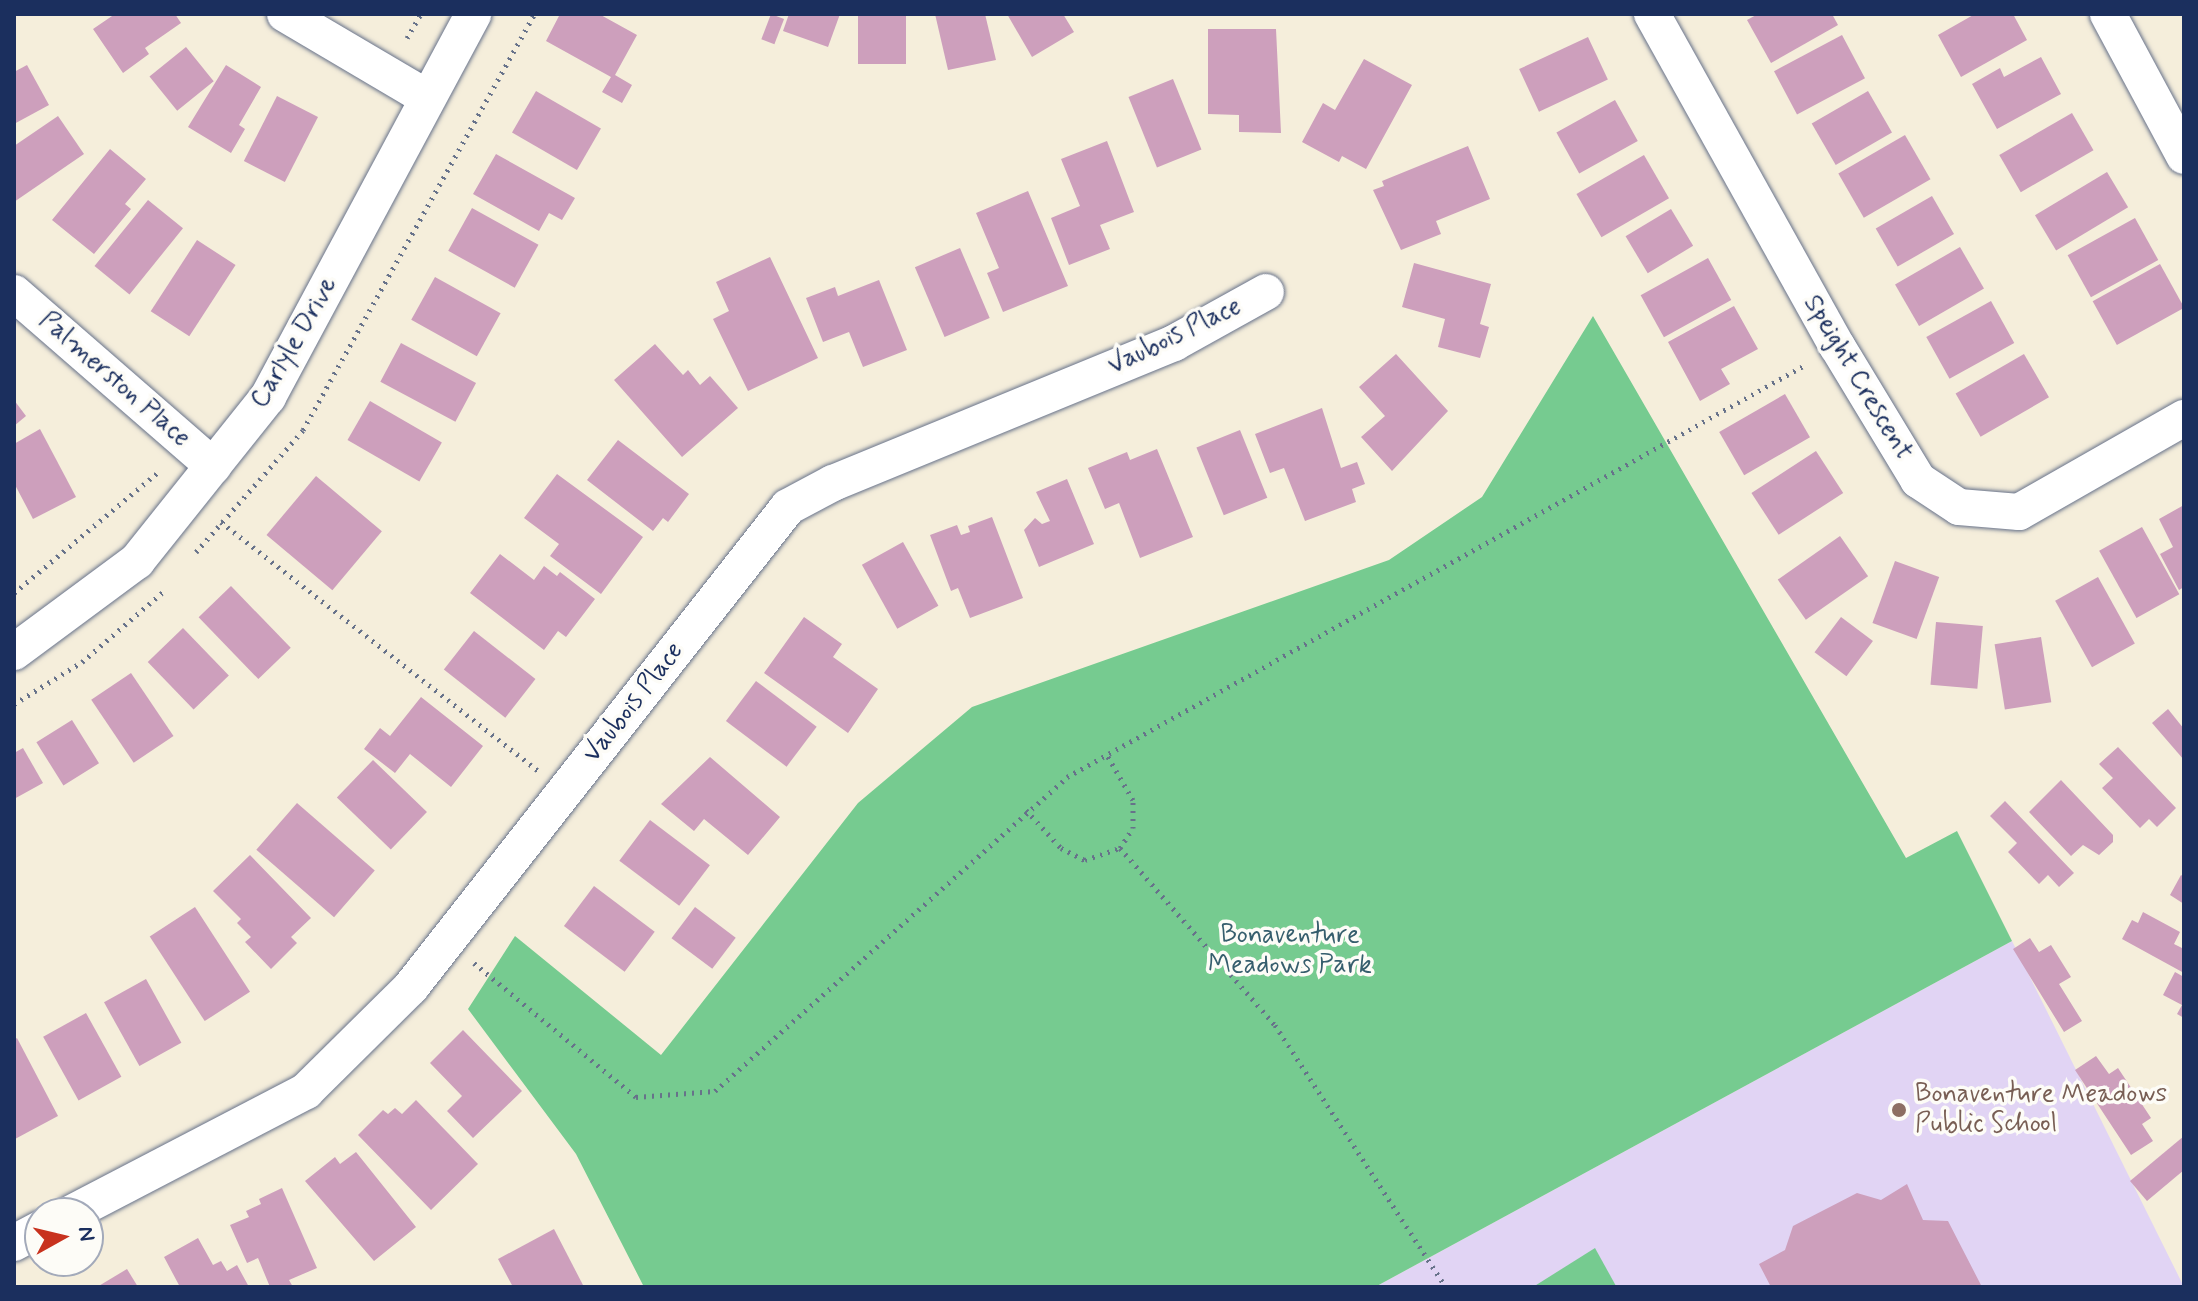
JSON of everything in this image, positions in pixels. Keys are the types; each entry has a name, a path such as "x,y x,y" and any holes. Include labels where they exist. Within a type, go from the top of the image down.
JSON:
{"street":[{"path":"285,14 426,97"},
{"name":"Carlyle Drive","path":"14,652 137,561 268,397 473,14"},
{"name":"Speight Crescent","path":"1652,14 1837,346 1918,480 1959,507 2019,512 2184,418"},
{"path":"2108,14 2184,156"},
{"name":"Vaubois Place","path":"103,1197 306,1091 411,987 788,507 833,483 1174,343 1266,292"},
{"name":"Palmerston Place","path":"14,293 213,466"}],"path":[{"path":"407,38 421,14"},
{"path":"447,941 636,1097 715,1091 1026,810 1067,777 1837,346"},
{"path":"14,593 164,467"},
{"path":"221,522 543,775"},
{"path":"1026,810 1061,848 1085,860 1120,848 1133,828 1133,800 1107,755"},
{"path":"1120,848 1275,1025 1446,1287"}],"shaded area":[{"name":"Bonaventure Meadows Public School","path":"2012,941 2184,1287 1375,1287"}],"green space":[{"name":"Bonaventure Meadows Park","path":"1593,316 1906,858 1957,831 2012,941 1375,1287 644,1287 576,1154 468,1009 515,936 661,1055 858,803 972,707 1389,560 1482,497"},
{"path":"1595,1248 1616,1286 1533,1287"}],"building":[{"path":"115,14 175,14 181,23 145,48 149,54 123,73 93,29"},
{"path":"560,14 599,14 637,35 615,75 632,85 622,103 602,92 611,77 546,41"},
{"path":"771,14 784,19 774,44 761,39"},
{"path":"789,14 840,14 828,47 783,31"},
{"path":"858,14 906,14 906,64 858,64"},
{"path":"935,14 985,14 996,60 948,70"},
{"path":"1007,14 1063,14 1074,32 1032,57"},
{"path":"1758,14 1832,14 1838,25 1771,63 1747,20"},
{"path":"1975,14 2013,14 2027,40 1961,77 1938,35"},
{"path":"1208,29 1276,29 1281,133 1239,132 1239,115 1208,114"},
{"path":"1842,35 1865,78 1797,114 1774,71"},
{"path":"1588,37 1608,80 1539,112 1519,69"},
{"path":"186,47 214,81 177,111 149,77"},
{"path":"2041,57 2061,94 1997,129 1972,84 2000,68 2004,77"},
{"path":"1364,59 1412,85 1366,169 1342,156 1339,162 1302,142 1323,103 1335,110"},
{"path":"27,65 49,105 14,124 14,72"},
{"path":"226,65 261,87 239,125 245,129 231,153 188,127"},
{"path":"1173,79 1201,149 1157,167 1128,97"},
{"path":"536,91 601,129 577,170 512,133"},
{"path":"1868,91 1892,133 1836,165 1812,124"},
{"path":"277,96 318,117 285,182 244,161"},
{"path":"1615,100 1638,141 1579,174 1556,132"},
{"path":"2072,113 2094,150 2021,192 1999,155"},
{"path":"58,116 84,154 14,202 14,146"},
{"path":"1905,135 1930,179 1864,218 1838,174"},
{"path":"1107,141 1134,212 1100,225 1110,249 1069,265 1051,218 1080,206 1061,159"},
{"path":"1468,146 1490,199 1436,221 1441,234 1401,250 1373,190 1384,186 1382,181"},
{"path":"110,149 146,179 125,204 131,209 94,254 52,220"},
{"path":"496,154 575,198 562,220 549,213 539,231 473,194"},
{"path":"1644,155 1669,198 1601,237 1576,194"},
{"path":"2107,172 2128,207 2056,250 2035,215"},
{"path":"1028,191 1068,286 1003,312 987,273 999,268 976,213"},
{"path":"1932,196 1954,234 1898,267 1876,228"},
{"path":"148,200 183,228 129,294 95,266"},
{"path":"472,208 538,245 515,288 448,251"},
{"path":"1671,209 1693,246 1648,273 1626,236"},
{"path":"2135,218 2158,260 2091,297 2068,255"},
{"path":"197,240 236,265 189,336 151,311"},
{"path":"1960,247 1984,289 1919,326 1895,284"},
{"path":"960,248 990,318 945,337 915,267"},
{"path":"770,257 818,358 748,391 713,319 729,311 716,282"},
{"path":"1708,258 1731,300 1664,337 1641,295"},
{"path":"1414,263 1491,284 1480,324 1489,327 1480,358 1438,347 1445,319 1402,307"},
{"path":"2160,264 2184,308 2117,345 2093,301"},
{"path":"435,277 501,313 477,356 411,320"},
{"path":"879,280 907,350 863,367 849,332 823,342 806,298 835,287 838,296"},
{"path":"1991,301 2014,343 1950,379 1926,337"},
{"path":"1734,306 1758,349 1721,369 1730,384 1700,401 1668,342"},
{"path":"401,343 476,383 455,422 380,382"},
{"path":"655,344 683,375 688,370 700,385 710,376 738,408 682,457 614,380"},
{"path":"1396,354 1448,411 1392,471 1361,437 1385,416 1359,387"},
{"path":"2024,354 2049,397 1981,437 1956,394"},
{"path":"1785,394 1810,437 1744,475 1719,432"},
{"path":"14,400 26,416 14,426"},
{"path":"370,401 442,442 419,481 348,440"},
{"path":"1322,408 1341,468 1357,462 1365,484 1352,489 1356,502 1305,521 1284,468 1270,473 1255,434"},
{"path":"40,429 76,497 33,519 14,483 14,444"},
{"path":"1240,430 1267,498 1224,515 1196,448"},
{"path":"618,440 689,494 668,522 663,518 653,531 587,480"},
{"path":"1157,449 1193,537 1140,558 1119,503 1105,509 1088,468 1127,452 1130,460"},
{"path":"1816,451 1843,493 1779,535 1751,493"},
{"path":"557,474 643,537 601,594 550,556 559,544 524,518"},
{"path":"316,476 382,531 332,590 267,535"},
{"path":"1067,479 1094,544 1039,567 1024,530 1035,518 1042,524 1050,521 1036,492"},
{"path":"2184,505 2184,587 2179,590 2160,554 2173,547 2159,519"},
{"path":"992,517 1023,598 970,618 958,588 951,591 930,535 957,525 961,535 970,532 968,526"},
{"path":"2142,527 2179,594 2136,618 2099,551"},
{"path":"1840,536 1868,576 1806,620 1778,580"},
{"path":"903,542 938,606 897,629 862,565"},
{"path":"500,554 534,580 544,566 557,576 560,572 595,599 566,637 558,631 544,650 470,593"},
{"path":"1895,561 1939,577 1917,639 1872,623"},
{"path":"2098,577 2135,643 2092,667 2055,601"},
{"path":"231,586 291,648 258,679 199,617"},
{"path":"804,617 842,644 833,657 878,689 848,733 764,673"},
{"path":"1841,617 1873,641 1846,676 1815,652"},
{"path":"1936,622 1983,626 1977,689 1931,685"},
{"path":"183,628 229,675 194,710 148,662"},
{"path":"474,631 535,679 505,718 444,670"},
{"path":"2041,637 2051,702 2005,710 1995,644"},
{"path":"131,673 173,736 134,763 91,700"},
{"path":"756,681 817,727 787,767 726,721"},
{"path":"421,697 483,746 451,787 410,754 395,773 364,749 380,728 390,736"},
{"path":"2168,709 2184,729 2184,760 2152,723"},
{"path":"72,720 99,763 63,786 36,742"},
{"path":"2118,747 2176,808 2157,827 2149,819 2140,828 2102,788 2113,778 2099,764"},
{"path":"23,748 43,783 14,799 14,753"},
{"path":"710,757 780,817 748,855 704,819 694,831 661,804"},
{"path":"373,760 427,812 391,850 337,797"},
{"path":"2061,780 2113,835 2113,842 2099,855 2083,845 2071,856 2029,812"},
{"path":"2005,801 2074,873 2059,887 2048,875 2039,884 2008,852 2017,843 1990,816"},
{"path":"297,803 375,871 334,917 256,850"},
{"path":"650,820 710,865 679,906 619,861"},
{"path":"250,855 311,918 291,937 297,943 271,969 245,942 251,937 237,923 241,919 213,891"},
{"path":"2181,875 2184,877 2184,904 2170,895"},
{"path":"594,886 655,932 625,972 564,926"},
{"path":"195,907 250,992 205,1021 150,936"},
{"path":"695,907 736,938 712,969 672,938"},
{"path":"2143,912 2180,932 2174,944 2184,949 2184,973 2122,939 2132,920 2138,923"},
{"path":"2030,938 2039,952 2051,945 2071,977 2059,984 2082,1021 2064,1032 2013,949"},
{"path":"2175,972 2184,977 2184,1018 2177,1014 2182,1005 2163,995"},
{"path":"146,979 181,1043 139,1066 104,1002"},
{"path":"86,1013 121,1077 79,1101 43,1037"},
{"path":"463,1030 522,1091 473,1138 447,1111 462,1096 430,1063"},
{"path":"17,1038 58,1116 15,1139 14,1040"},
{"path":"2096,1056 2109,1074 2118,1068 2151,1118 2142,1124 2153,1141 2131,1155 2075,1070"},
{"path":"416,1100 478,1164 431,1210 358,1135 383,1110 388,1114 395,1108 402,1114"},
{"path":"2184,1136 2184,1170 2147,1201 2130,1181"},
{"path":"356,1152 416,1227 374,1261 305,1181 335,1157 340,1164"},
{"path":"1907,1184 1923,1220 1948,1221 1982,1287 1771,1287 1759,1264 1785,1250 1793,1226 1857,1193 1881,1200"},
{"path":"282,1188 317,1268 289,1280 293,1287 270,1287 258,1258 247,1263 230,1225 249,1217 246,1211 261,1204 259,1199"},
{"path":"554,1229 584,1287 513,1287 498,1259"},
{"path":"198,1238 213,1265 221,1261 227,1271 237,1265 249,1287 180,1287 164,1257"},
{"path":"127,1269 138,1287 97,1287"}],"place":[{"name":"Bonaventure Meadows Public School","path":"1899,1110"}]}
